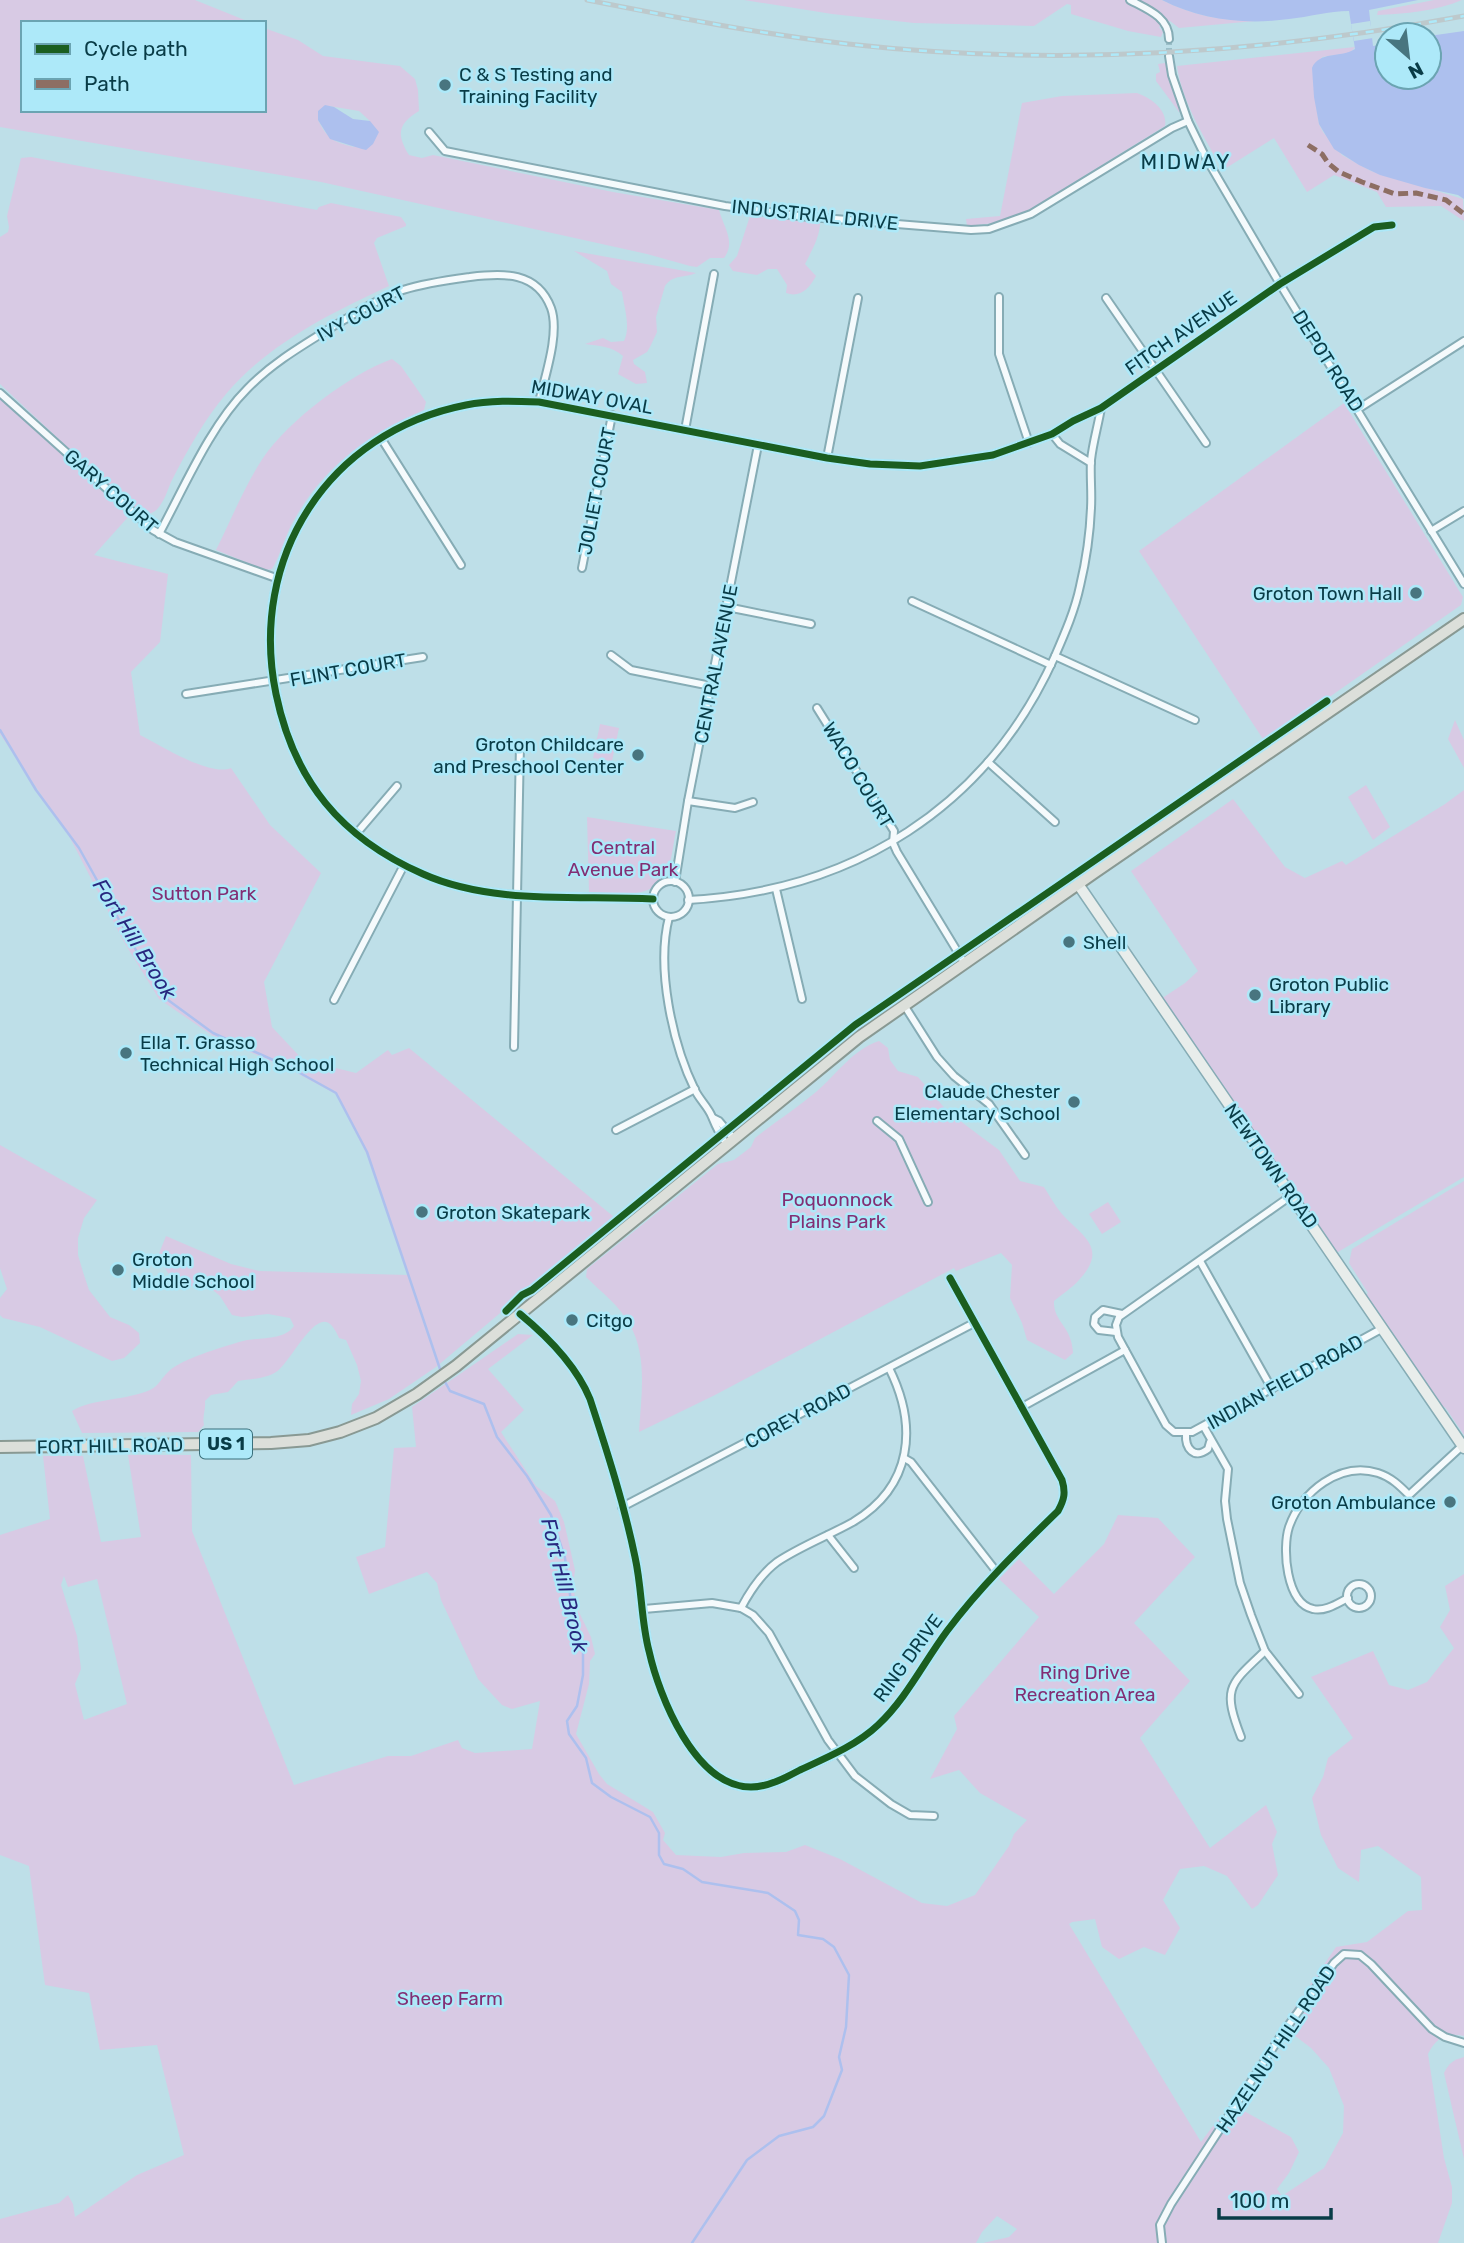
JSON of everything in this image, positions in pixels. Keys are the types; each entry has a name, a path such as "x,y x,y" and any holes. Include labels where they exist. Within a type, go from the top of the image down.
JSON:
{"main road":[{"name":"FORT HILL ROAD","path":"0,1447 271,1444 309,1440 376,1418 449,1371 846,1048 904,1005 1464,619"},
{"name":"NEWTOWN ROAD","path":"1078,884 1463,1447"}],"street":[{"path":"1130,0 1160,18 1167,27 1169,39"},
{"name":"DEPOT ROAD","path":"1169,56 1172,75 1188,121 1206,158 1464,584"},
{"name":"INDUSTRIAL DRIVE","path":"429,131 446,151 725,206 798,216 971,230 1009,224 1031,214 1172,128 1188,121"},
{"name":"FITCH AVENUE","path":"1101,408 1280,284 1374,227 1392,225"},
{"name":"IVY COURT","path":"159,534 221,421 246,390 293,351 374,303 403,290 427,283 501,273 522,277 537,287 551,310 554,328 540,402"},
{"path":"685,430 714,274"},
{"path":"999,296 999,354 1029,443"},
{"path":"827,458 858,298"},
{"path":"1105,298 1206,443"},
{"path":"1358,409 1464,341"},
{"name":"GARY COURT","path":"0,393 142,522 159,534 276,578"},
{"name":"MIDWAY OVAL","path":"653,899 489,893 456,886 404,866 356,834 318,797 302,771 281,720 270,662 270,619 276,578 293,537 317,496 346,464 381,438 425,418 466,405 498,401 540,402 827,458 870,464 920,466 993,455 1052,434 1101,408"},
{"path":"688,900 776,889 857,861 893,842 946,802 988,762 1025,713 1067,631 1080,587 1091,509 1091,463 1101,408"},
{"name":"JOLIET COURT","path":"582,568 612,415"},
{"path":"1052,434 1060,444 1091,463"},
{"path":"381,438 461,565"},
{"name":"CENTRAL AVENUE","path":"675,882 688,801 758,445"},
{"path":"1431,531 1464,511"},
{"path":"912,601 1051,664"},
{"path":"727,607 811,624"},
{"path":"611,655 631,670 711,686"},
{"path":"1055,656 1195,720"},
{"name":"FLINT COURT","path":"186,694 423,657"},
{"name":"WACO COURT","path":"817,708 894,831 893,842 965,964"},
{"path":"514,1047 520,745"},
{"path":"988,762 1055,822"},
{"path":"356,834 397,786"},
{"path":"688,801 735,807 753,802"},
{"path":"334,1000 404,866"},
{"path":"675,882 684,888 688,900 682,912 669,917 656,910 653,899 660,885 675,882"},
{"path":"776,889 802,999"},
{"path":"669,917 665,931 664,970 677,1039 695,1089 713,1118 714,1126 730,1142"},
{"path":"904,1005 937,1057 954,1076 989,1104 1025,1155"},
{"path":"616,1130 695,1089"},
{"path":"877,1121 899,1139 928,1202"},
{"name":"INDIAN FIELD ROAD","path":"1292,1195 1122,1314 1103,1310 1095,1317 1094,1324 1099,1330 1116,1332 1166,1424 1174,1432 1186,1434 1204,1427 1382,1328"},
{"path":"1200,1261 1272,1389"},
{"name":"RING DRIVE","path":"520,1314 559,1352 584,1386 597,1422 636,1562 648,1649 660,1692 683,1736 712,1771 729,1783 751,1787 777,1782 858,1740 877,1726 895,1707 938,1643 996,1571 1058,1511 1064,1500 1062,1480 950,1279"},
{"path":"1116,1332 1122,1314"},
{"name":"COREY ROAD","path":"622,1507 974,1323"},
{"path":"1022,1406 1125,1350"},
{"path":"741,1608 763,1575 777,1563 866,1513 895,1480 904,1458 907,1440 906,1416 900,1390 889,1368"},
{"path":"1204,1427 1209,1440 1227,1464 1225,1505 1247,1605 1265,1651 1299,1694"},
{"name":"INDIAN FIELD ROAD","path":"1186,1434 1189,1450 1194,1453 1208,1450 1209,1440"},
{"path":"1348,1598 1316,1610 1304,1605 1297,1596 1287,1565 1286,1547 1288,1529 1301,1505 1324,1482 1350,1472 1377,1473 1388,1477 1409,1495 1463,1447"},
{"path":"904,1458 911,1462 996,1571"},
{"path":"828,1535 855,1569"},
{"path":"643,1609 712,1603 741,1608 752,1615 769,1633 836,1752 855,1776 910,1815 934,1815"},
{"path":"1241,1737 1231,1711 1230,1692 1234,1680 1265,1651"},
{"name":"HAZELNUT HILL ROAD","path":"1162,2243 1160,2225 1171,2204 1282,2034 1334,1963 1345,1954 1360,1955 1432,2029 1445,2037 1464,2043"}],"green space":[{"path":"0,0 195,0 247,21 21,21 21,112 266,112 266,29 298,40 323,56 400,66 415,79 419,111 407,120 401,130 402,141 409,155 422,158 433,155 613,192 719,210 729,246 724,258 710,258 697,267 690,266 647,254 321,182 0,127","holes":["329,106 359,111 370,121 354,147 332,139 318,120"]},
{"path":"744,0 1162,0 1207,16 1255,21 1179,28 1170,21 1159,27 1163,32 1161,37 1128,31 1071,14 1071,5 1067,4 1034,26 914,23"},
{"path":"1434,0 1462,0 1409,13 1377,15 1378,11"},
{"path":"1355,47 1350,53 1322,57 1314,92 1319,124 1323,132 1342,155 1371,171 1463,199 1464,221 1441,206 1386,207 1377,192 1334,175 1307,192 1274,138 1223,170 1189,107 1177,66"},
{"path":"1165,63 1181,112 1156,81 1156,74 1160,72 1158,64"},
{"path":"1137,93 1157,105 1164,115 1165,126 1021,215 1004,222 967,226 966,219 1000,216 1022,103 1062,96"},
{"path":"31,157 317,210 331,203 401,217 406,226 377,238 374,243 389,286 302,331 243,376 210,414 163,501 149,514 129,505 0,384 0,237 8,232 7,216 21,158"},
{"path":"750,216 820,223 817,239 805,264 816,276 804,291 786,293 787,285 777,269 768,269 757,275 733,271 729,265 737,256"},
{"path":"574,251 696,273 676,278 665,286 656,317 657,332 647,352 633,360 634,364 645,372 647,383 636,384 618,374 623,356 619,353 605,347 585,344 603,338 611,342 624,341 626,317 622,292 611,284 607,271"},
{"path":"392,359 401,366 426,402 424,410 367,441 319,483 294,520 272,569 265,570 216,550 250,480 274,444 304,414 339,387"},
{"name":"Sutton Park","path":"0,398 129,516 94,555 168,574 160,642 131,672 140,735 198,764 222,770 231,768 270,825 321,873 264,982 272,1027 303,1060 356,1073 388,1050 392,1055 409,1048 614,1217 436,1367 389,1399 351,1415 352,1404 359,1394 361,1381 357,1365 346,1340 339,1338 331,1325 324,1322 309,1331 276,1372 238,1381 228,1392 211,1395 205,1401 204,1425 198,1432 82,1433 72,1411 89,1404 150,1390 169,1371 193,1358 246,1340 277,1337 294,1326 290,1318 268,1314 242,1317 232,1315 220,1296 209,1287 191,1286 168,1273 158,1256 166,1236 231,1264 259,1271 408,1275 367,1155 336,1094 291,1070 213,1036 159,999 124,942 69,836 0,734"},
{"path":"1344,403 1463,597 1461,605 1265,742 1139,551"},
{"path":"1455,720 1464,740 1464,768 1448,739"},
{"path":"600,724 619,728 612,761 593,758"},
{"path":"1366,785 1390,827 1373,840 1348,797"},
{"path":"1464,790 1464,1177 1333,1255 1162,999 1162,996 1185,983 1198,971 1131,871 1233,799 1285,867 1305,878 1342,861 1346,865"},
{"name":"Central Avenue Park","path":"587,817 676,831 668,869 660,883 631,894 589,892"},
{"name":"Poquonnock Plains Park","path":"879,1041 888,1048 890,1060 898,1071 918,1077 948,1112 999,1150 1020,1181 1044,1187 1059,1211 1089,1243 1092,1259 1088,1269 1054,1301 1056,1314 1069,1336 1073,1353 1065,1360 1027,1340 1010,1298 1012,1265 1001,1253 956,1271 954,1268 715,1395 639,1432 642,1377 636,1337 621,1312 586,1277 587,1269 718,1164 734,1160 751,1147 755,1138 816,1092 853,1056"},
{"path":"0,1145 97,1200 84,1218 78,1238 78,1255 89,1290 110,1317 129,1325 139,1333 140,1343 124,1358 112,1361 40,1327 0,1315 0,1298 7,1289 0,1268"},
{"path":"1464,1181 1464,1435 1445,1407 1441,1409 1362,1298 1368,1293 1349,1263 1352,1249"},
{"path":"1108,1202 1121,1222 1102,1234 1089,1214"},
{"name":"Sheep Farm","path":"518,1334 533,1335 488,1369 524,1410 501,1432 536,1486 555,1501 564,1522 575,1570 573,1586 577,1608 591,1637 595,1654 590,1661 589,1684 576,1734 607,1784 653,1812 665,1833 663,1840 676,1855 721,1857 744,1853 786,1852 805,1845 840,1859 922,1903 947,1906 975,1895 1009,1846 1014,1834 1027,1820 980,1793 959,1770 930,1779 957,1729 954,1716 1039,1617 999,1579 1019,1559 1054,1594 1104,1544 1118,1515 1158,1518 1195,1557 1134,1623 1190,1681 1140,1738 1210,1848 1266,1805 1277,1832 1272,1844 1278,1875 1258,1905 1252,1909 1227,1876 1204,1866 1180,1869 1163,1900 1180,1928 1165,1955 1144,1947 1119,1959 1102,1947 1095,1919 1069,1924 1201,2142 1219,2118 1242,2110 1291,2137 1299,2152 1289,2173 1277,2189 1282,2196 1324,2168 1343,2133 1344,2106 1329,2068 1311,2048 1282,2026 1336,1947 1367,1942 1408,1911 1422,1910 1421,1877 1378,1846 1361,1850 1359,1882 1338,1868 1321,1835 1312,1798 1323,1777 1328,1758 1353,1738 1311,1677 1373,1651 1389,1685 1408,1690 1427,1682 1454,1648 1440,1627 1450,1610 1445,1586 1464,1574 1464,2036 1442,2038 1428,2054 1444,2158 1452,2187 1452,2203 1438,2243 983,2243 1009,2237 1017,2229 997,2216 976,2243 0,2243 0,2219 59,2203 68,2195 75,2217 137,2175 184,2155 157,2045 100,2050 89,1993 45,1985 29,1866 0,1855 0,1535 50,1519 43,1456 83,1456 101,1542 141,1537 128,1455 191,1455 192,1531 294,1785 388,1756 411,1756 458,1740 462,1748 475,1753 532,1749 540,1701 512,1709 502,1705 478,1679 441,1600 437,1583 427,1572 369,1594 356,1557 385,1547 394,1448 416,1447 412,1407","holes":["64,1576 68,1587 97,1579 127,1704 84,1720 75,1684 81,1669 77,1636 61,1585"]},
{"path":"1464,2057 1464,2159 1444,2073 1452,2062"}],"water":[{"path":"1162,0 1418,0 1369,10 1373,46 1373,91 1443,91 1443,34 1464,31 1464,199 1458,195 1380,175 1334,149 1319,124 1312,68 1320,59 1355,49 1349,11 1273,21 1240,21 1177,7"},
{"path":"325,105 334,107 353,119 370,121 379,132 373,144 366,150 330,139 318,120 318,111"}],"pier":[{"path":"1370,21 1373,38 1354,41 1351,24"}],"waterway":[{"name":"Fort Hill Brook","path":"0,730 36,790 79,848 151,977 168,1000 213,1033 291,1068 336,1093 367,1152 441,1372"},
{"name":"Fort Hill Brook","path":"443,1378 450,1391 484,1404 497,1437 527,1476 551,1515 565,1558 572,1609 583,1643 583,1675 577,1706 567,1721 569,1734 586,1758 592,1783 611,1797 650,1817 659,1833 659,1855 664,1864 683,1869 702,1882 768,1893 795,1911 799,1920 798,1935 823,1939 834,1947 849,1975 846,2027 839,2057 842,2070 824,2116 813,2127 779,2136 747,2160 692,2243"}],"tunnel":[{"path":"1169,39 1169,56"}],"railway":[{"path":"587,0 717,25 815,40 925,51 1003,55 1157,53 1234,48 1311,40 1464,16"}],"marked path":[{"path":"1308,145 1322,154 1339,172 1395,194 1416,193 1446,200 1464,214"}],"cycle path":[{"path":"653,899 536,897 450,884 423,874 368,843 345,824 309,780 295,754 276,694 270,644 274,595 287,550 309,509 338,472 374,442 417,420 466,405 502,401 539,402 870,464 920,466 993,455 1052,434 1101,408 1280,284 1374,227 1392,225"},
{"path":"506,1311 522,1295 532,1290 855,1025 1327,701"},
{"path":"520,1314 560,1352 590,1399 631,1537 649,1651 671,1714 697,1756 713,1772 731,1783 757,1787 782,1779 841,1750 878,1725 906,1692 973,1599 1058,1511 1062,1503 1062,1480 950,1278"}],"place":[{"name":"C & S Testing and Training Facility","path":"445,85"},
{"name":"Groton Town Hall","path":"1416,593"},
{"name":"Groton Childcare and Preschool Center","path":"638,755"},
{"name":"Shell","path":"1069,942"},
{"name":"Groton Public Library","path":"1255,995"},
{"name":"Ella T. Grasso Technical High School","path":"126,1053"},
{"name":"Claude Chester Elementary School","path":"1074,1102"},
{"name":"Groton Skatepark","path":"422,1212"},
{"name":"Groton Middle School","path":"118,1270"},
{"name":"Citgo","path":"572,1320"},
{"name":"Groton Ambulance","path":"1450,1502"}],"district":[{"name":"MIDWAY","path":"1186,161"}],"park label":[{"name":"Ring Drive Recreation Area","path":"1085,1683"}]}
